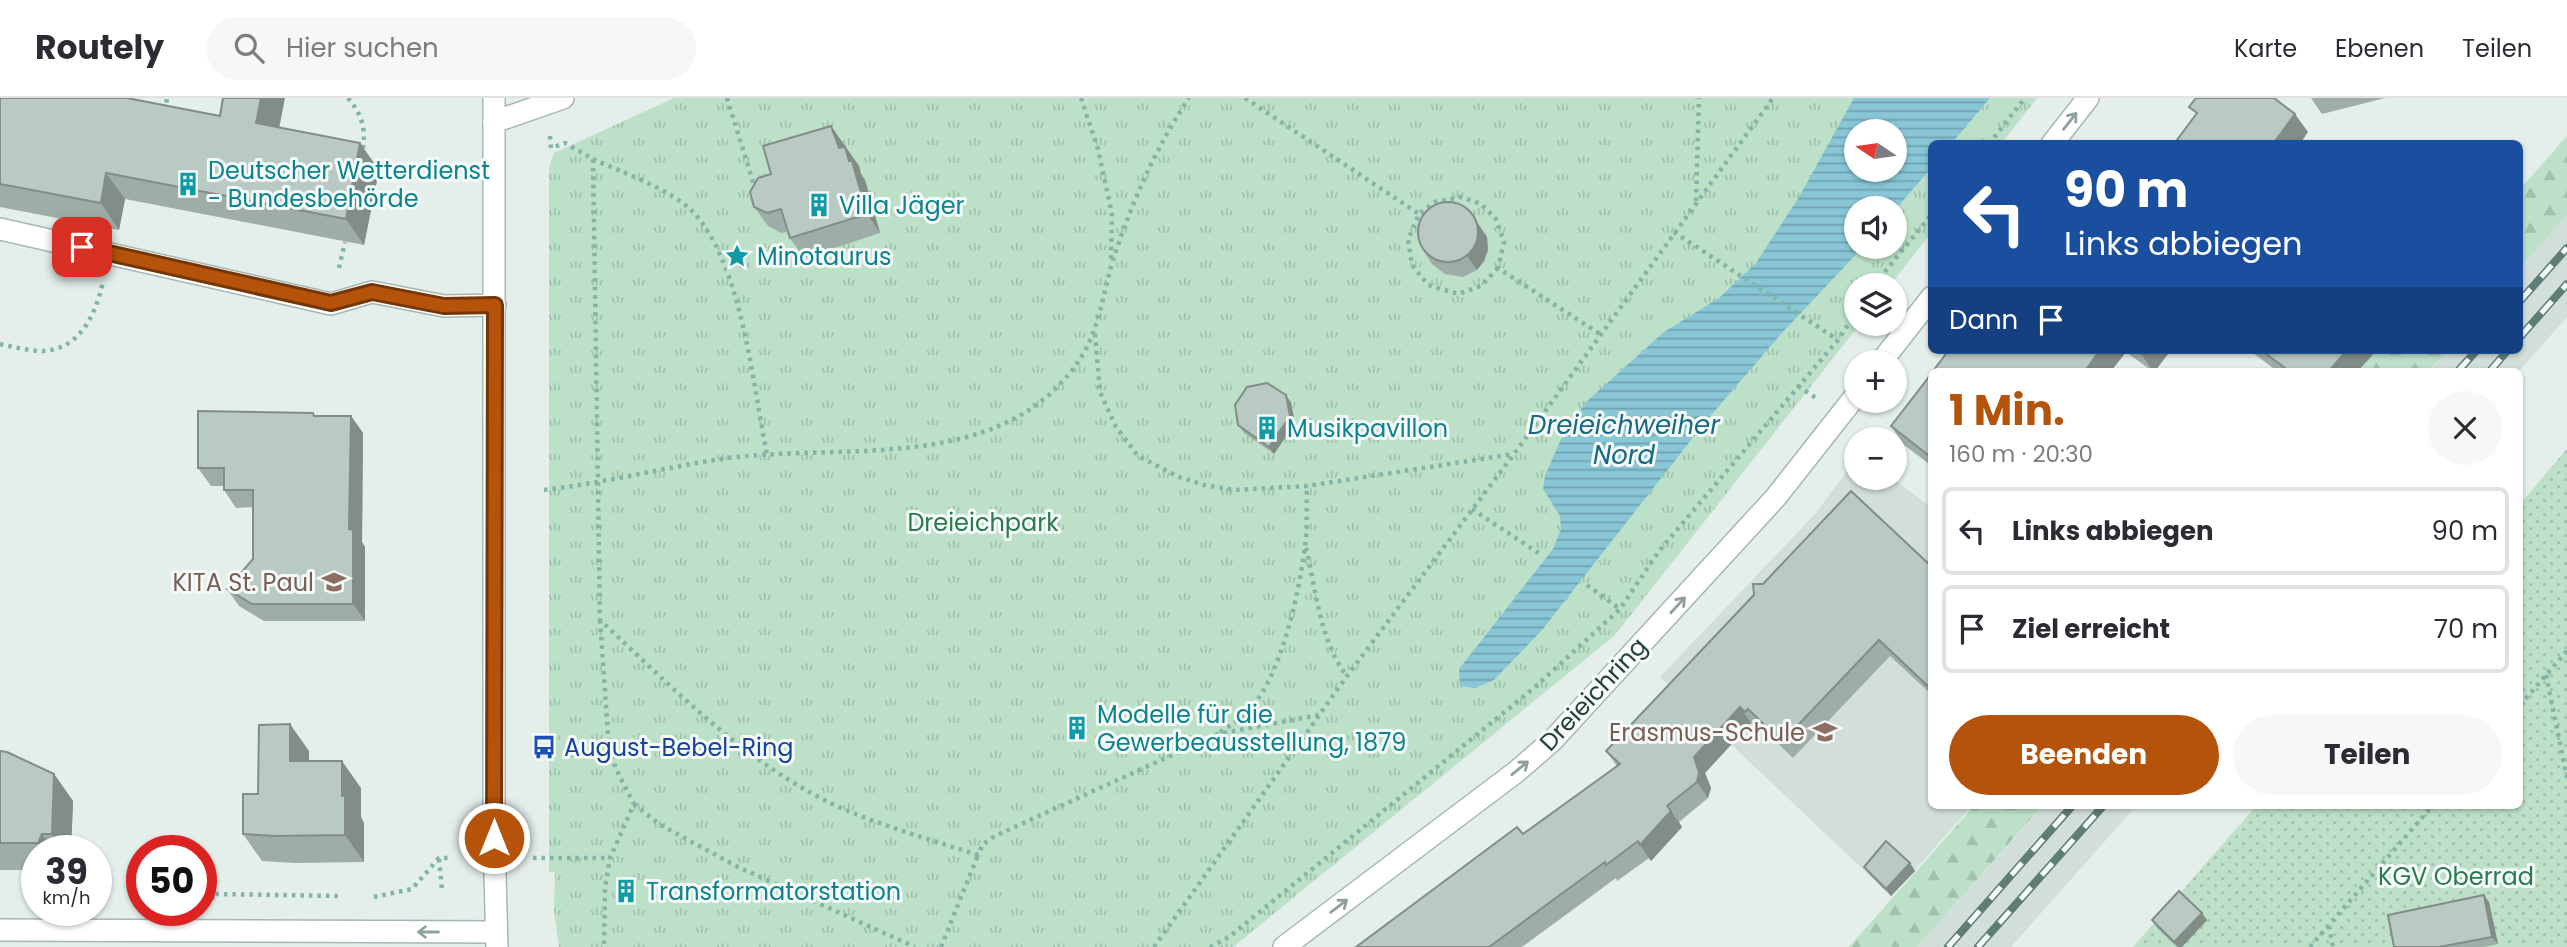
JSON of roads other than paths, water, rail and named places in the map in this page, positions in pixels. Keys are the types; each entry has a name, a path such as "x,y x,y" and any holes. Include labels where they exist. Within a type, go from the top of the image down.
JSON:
{"street":[{"path":"0,930 496,939 494,98"},
{"path":"494,122 563,98"},
{"path":"2055,140 2088,98"},
{"path":"0,229 331,303 372,292 444,306 495,305"},
{"path":"1891,350 1928,303"},
{"name":"Dreieichring","path":"1284,947 1516,772 1552,741 1776,497 1844,411"}],"water":[{"name":"Dreieichweiher Nord","path":"1854,98 1990,98 1955,140 1928,140 1928,172 1907,196 1844,196 1844,259 1852,259 1781,334 1706,421 1542,630 1494,680 1475,688 1460,686 1459,669 1553,549 1561,529 1560,516 1543,489 1545,476 1562,437 1585,403 1664,332 1719,298 1756,263 1799,197"}],"railway":[{"path":"2523,298 2567,248"},
{"path":"2523,334 2567,284"},
{"path":"2461,368 2473,354"},
{"path":"2493,368 2505,354"},
{"path":"1948,947 2069,809"},
{"path":"1978,947 2100,809"}],"place":[{"name":"Deutscher Wetterdienst - Bundesbehörde","path":"188,184"},
{"name":"Villa Jäger","path":"819,205"},
{"name":"Minotaurus","path":"737,256"},
{"name":"Musikpavillon","path":"1267,428"},
{"name":"KITA St. Paul","path":"334,582"},
{"name":"Modelle für die Gewerbeausstellung, 1879","path":"1077,728"},
{"name":"Erasmus-Schule","path":"1825,732"},
{"name":"August-Bebel-Ring","path":"544,747"},
{"name":"Transformatorstation","path":"626,891"}],"park label":[{"name":"Dreieichpark","path":"983,522"},
{"name":"KGV Oberrad","path":"2456,876"}]}
